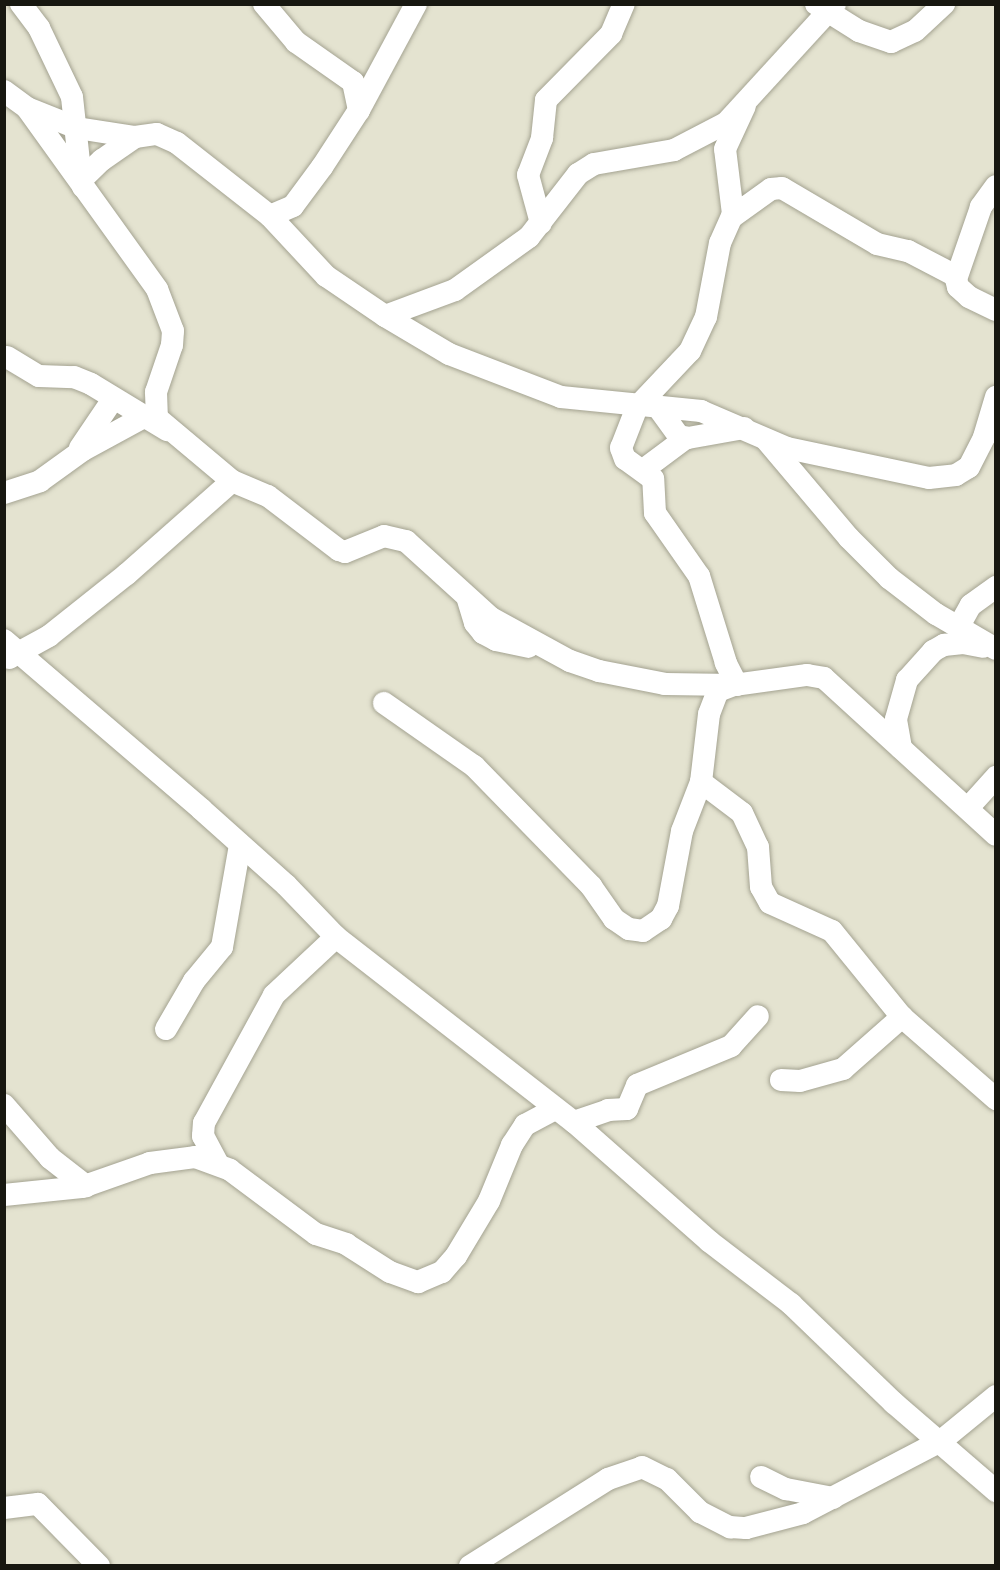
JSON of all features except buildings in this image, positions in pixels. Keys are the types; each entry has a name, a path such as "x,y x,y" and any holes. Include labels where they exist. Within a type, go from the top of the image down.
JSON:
{"street":[{"path":"21,4 61,69 72,97 82,184"},
{"path":"264,4 296,42 353,82 359,111"},
{"path":"290,239 293,206 359,111 416,4"},
{"path":"541,224 528,175 542,138 546,100 611,34 624,4"},
{"path":"385,316 455,290 529,237 578,174 594,164 674,150 726,123 745,106 826,7 859,31 891,42 915,31 944,4"},
{"path":"4,91 27,108 77,128 135,137 158,134 177,143 270,216 326,276 385,316 449,354 561,397 701,411 787,448 929,478 956,475 969,466 996,397"},
{"path":"735,685 703,586 655,513 653,480 643,470 625,459 621,448 661,386 696,341 706,317 720,243 732,217 733,193 725,149 745,106"},
{"path":"27,108 157,289 170,319 172,345 156,400 157,418 232,481 268,496 339,550 345,552 384,536 406,541 468,599 506,627 551,651 599,671 665,684 735,685 807,675 824,678 996,835"},
{"path":"82,184 102,160 135,137"},
{"path":"996,186 981,207 956,276 958,287 969,297 996,310"},
{"path":"732,217 771,189 782,188 877,244 908,251 956,276"},
{"path":"270,216 293,206"},
{"path":"7,357 39,376 79,378 171,432"},
{"path":"75,456 113,399"},
{"path":"647,406 679,436 686,438 701,438 744,428"},
{"path":"4,493 40,481 75,456 144,417"},
{"path":"643,470 686,438"},
{"path":"764,438 849,538 889,578 958,628 996,649"},
{"path":"10,651 49,636 127,574 232,481"},
{"path":"958,628 971,606 996,587"},
{"path":"42,669 49,636"},
{"path":"901,748 896,719 898,704 907,680 933,651 963,643 996,649"},
{"path":"10,651 42,669 286,885 336,937 574,1122 710,1242 791,1304 894,1403 996,1491"},
{"path":"384,703 493,782 591,886 614,919 629,929 649,928 668,906 682,831 700,783 709,714 718,691 735,685"},
{"path":"968,808 996,777"},
{"path":"700,783 742,813 758,847 760,887 771,903 832,931 902,1017 996,1099"},
{"path":"166,1029 194,981 222,947 240,845"},
{"path":"218,1164 203,1136 204,1123 274,995 336,937"},
{"path":"574,1122 608,1110 627,1109 637,1085 731,1046 758,1016"},
{"path":"781,1080 800,1081 843,1069 902,1017"},
{"path":"4,1105 50,1158 86,1186"},
{"path":"4,1195 86,1186 164,1159 195,1157 218,1164 316,1234 346,1244 390,1272 418,1281 442,1272 456,1256 489,1201 512,1145 525,1125 555,1108"},
{"path":"470,1566 628,1470 642,1467 655,1472 700,1512 730,1527 746,1528 803,1513 941,1442 996,1396"},
{"path":"761,1477 786,1489 833,1498"},
{"path":"4,1508 38,1504 99,1566"}]}
